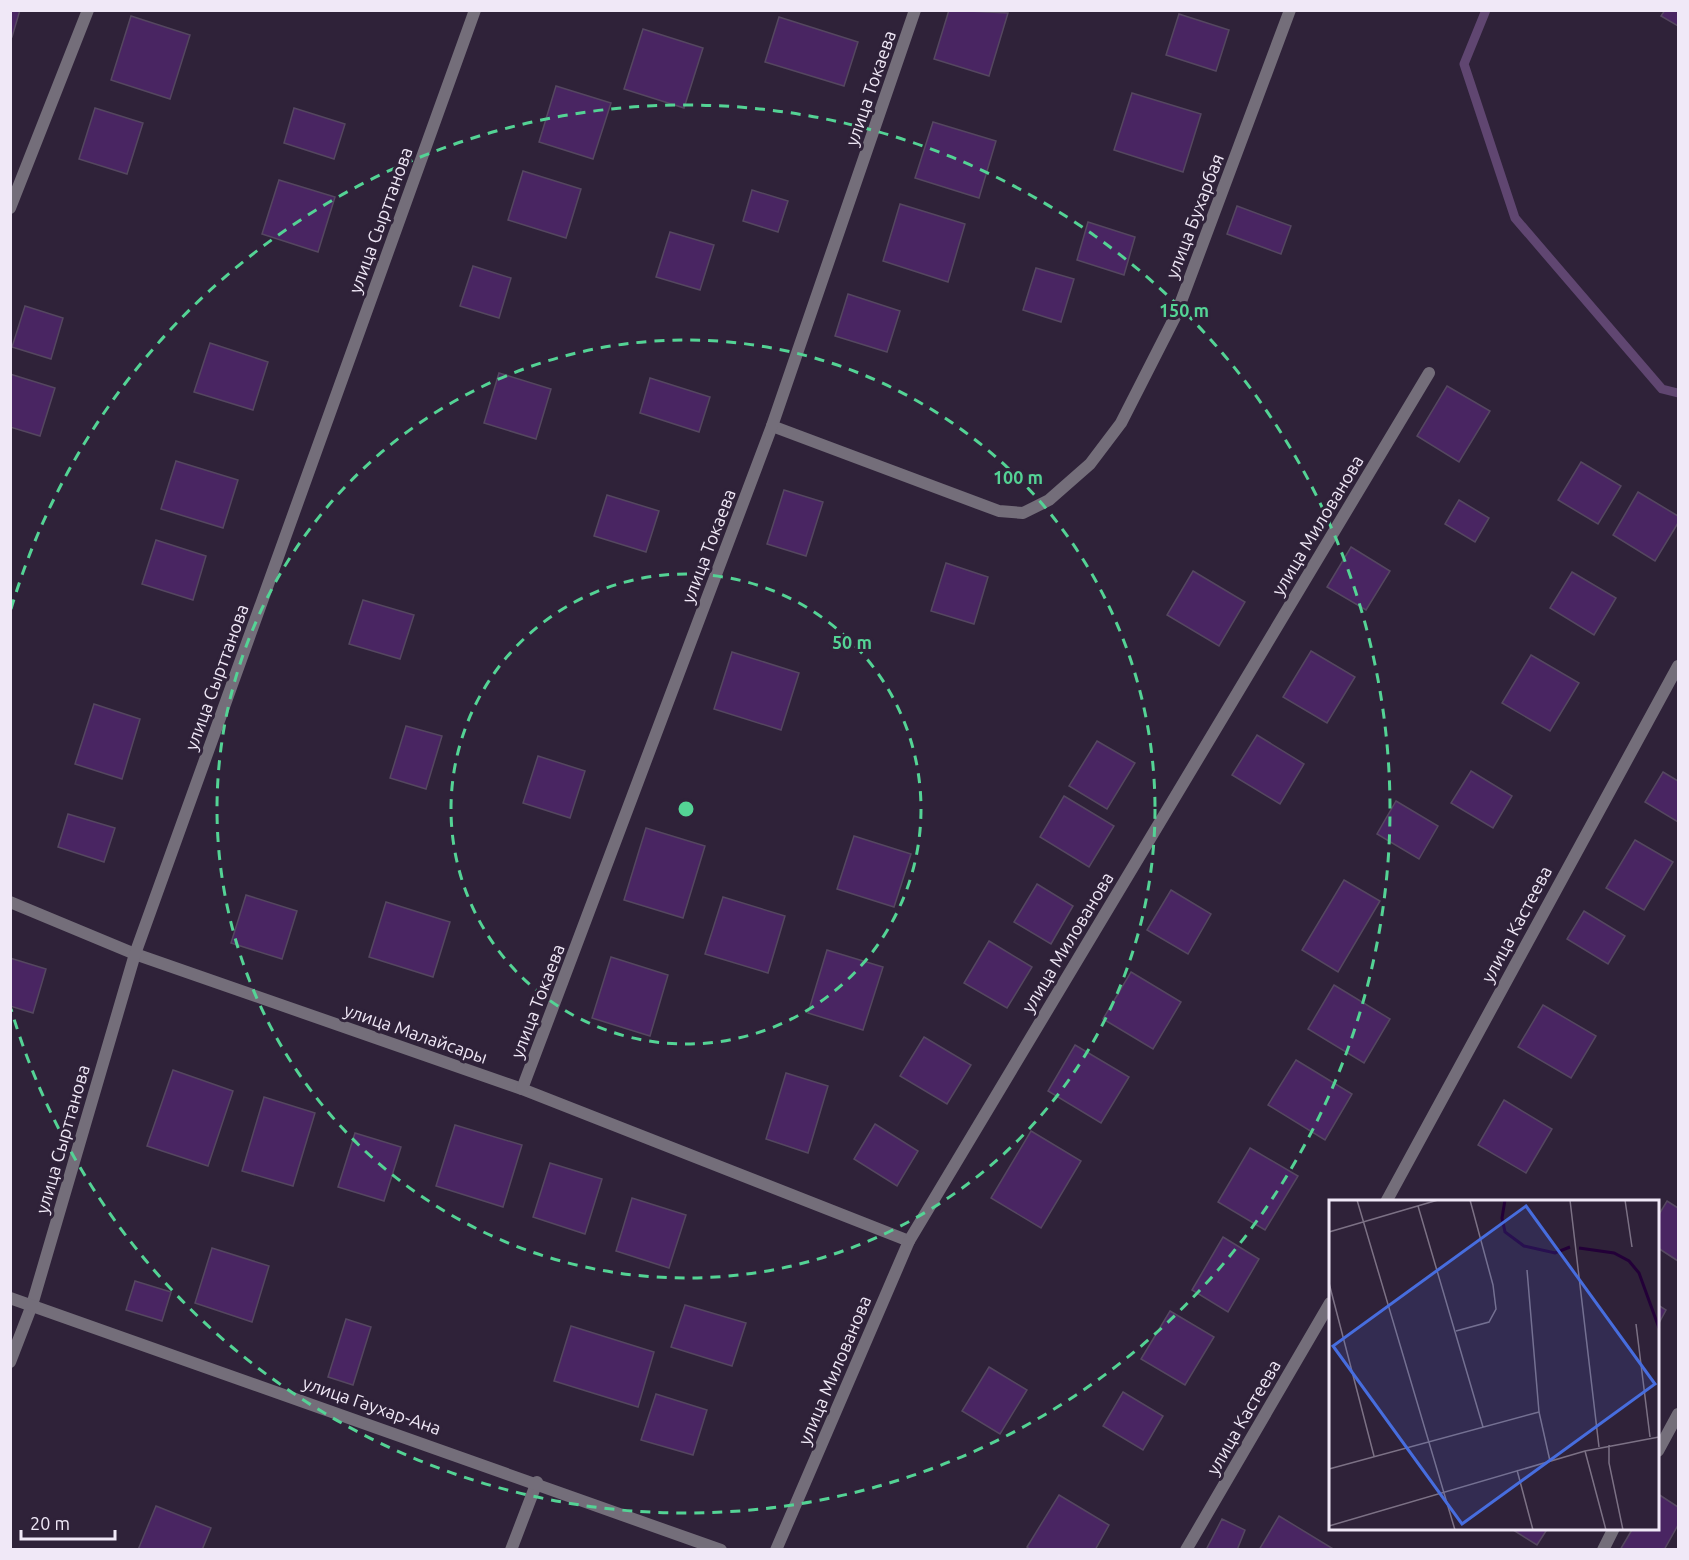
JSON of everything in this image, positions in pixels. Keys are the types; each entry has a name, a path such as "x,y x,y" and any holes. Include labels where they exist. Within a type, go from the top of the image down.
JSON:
{"street":[{"path":"10,208 88,10"},
{"name":"улица Сырттанова","path":"10,1362 32,1305 135,954 475,10"},
{"name":"улица Токаева","path":"522,1089 772,426 915,10"},
{"name":"улица Бухарбая","path":"772,426 999,511 1023,513 1049,500 1090,464 1121,423 1176,315 1290,10"},
{"name":"улица Милованова","path":"776,1550 909,1241 1429,373"},
{"name":"улица Кастеева","path":"1387,1200 1678,666"},
{"name":"улица Малайсары","path":"10,902 135,954 522,1089 909,1241"},
{"name":"улица Гаухар-Ана","path":"10,1298 537,1482 721,1550"},
{"name":"улица Кастеева","path":"1186,1550 1329,1305"},
{"path":"1659,1449 1678,1414"},
{"path":"511,1550 537,1482"},
{"path":"1603,1550 1613,1530"}],"building":[{"path":"10,10 20,10 12,37 10,37"},
{"path":"949,10 1008,13 989,76 934,59"},
{"path":"1665,10 1678,10 1678,26 1661,16"},
{"path":"1179,14 1229,30 1216,71 1166,55"},
{"path":"131,16 190,35 170,99 111,80"},
{"path":"779,17 858,42 844,86 765,62"},
{"path":"643,29 703,48 684,108 624,89"},
{"path":"556,86 611,103 593,159 539,142"},
{"path":"1132,93 1201,114 1183,172 1114,150"},
{"path":"95,108 143,123 127,174 79,159"},
{"path":"294,108 345,124 334,159 284,143"},
{"path":"933,122 996,141 979,198 915,178"},
{"path":"523,171 581,189 566,238 508,220"},
{"path":"279,180 335,197 318,252 262,234"},
{"path":"752,190 788,201 778,232 743,221"},
{"path":"900,204 965,224 948,282 883,261"},
{"path":"1237,206 1291,226 1281,254 1227,234"},
{"path":"1088,222 1135,237 1124,275 1077,260"},
{"path":"670,232 714,245 700,290 656,277"},
{"path":"473,266 511,278 499,318 460,306"},
{"path":"1036,268 1074,279 1061,322 1023,310"},
{"path":"848,294 900,311 887,352 835,336"},
{"path":"25,306 63,318 51,359 12,347"},
{"path":"210,343 268,362 253,410 194,392"},
{"path":"499,373 551,389 536,439 484,423"},
{"path":"10,374 55,388 40,436 10,427"},
{"path":"650,378 710,397 699,432 640,413"},
{"path":"1447,386 1490,411 1459,462 1417,436"},
{"path":"176,461 238,480 223,528 161,509"},
{"path":"1581,462 1621,486 1598,524 1558,500"},
{"path":"784,490 823,502 806,556 767,544"},
{"path":"1638,492 1678,516 1678,523 1655,561 1613,535"},
{"path":"607,495 659,511 646,552 594,536"},
{"path":"1459,500 1489,518 1475,542 1445,524"},
{"path":"156,540 206,556 193,600 142,584"},
{"path":"1351,547 1390,571 1366,610 1327,587"},
{"path":"946,563 988,577 974,624 931,611"},
{"path":"1193,571 1245,602 1219,646 1167,615"},
{"path":"1572,572 1616,598 1594,635 1550,608"},
{"path":"363,600 414,615 400,659 349,644"},
{"path":"1311,651 1355,677 1327,723 1283,697"},
{"path":"732,652 799,673 781,730 714,709"},
{"path":"1531,655 1579,683 1550,731 1502,703"},
{"path":"94,704 140,719 122,779 75,764"},
{"path":"406,726 442,736 426,789 390,778"},
{"path":"1257,735 1304,764 1280,804 1232,775"},
{"path":"1097,741 1135,763 1107,809 1069,786"},
{"path":"538,756 585,771 570,818 523,803"},
{"path":"1471,771 1512,796 1493,828 1451,803"},
{"path":"1663,772 1678,781 1678,822 1645,802"},
{"path":"1064,796 1114,826 1089,867 1040,837"},
{"path":"1396,801 1438,826 1419,859 1377,834"},
{"path":"68,814 115,828 104,862 58,847"},
{"path":"646,828 705,846 683,918 624,900"},
{"path":"854,836 911,854 894,907 837,889"},
{"path":"1635,840 1673,862 1644,910 1606,888"},
{"path":"1344,880 1380,901 1338,972 1302,950"},
{"path":"1037,884 1073,906 1051,944 1014,922"},
{"path":"1171,890 1211,914 1188,954 1147,930"},
{"path":"246,895 297,911 282,959 231,943"},
{"path":"723,897 785,916 768,973 705,954"},
{"path":"386,902 450,922 433,977 369,957"},
{"path":"1584,911 1625,936 1608,964 1567,939"},
{"path":"989,941 1032,967 1007,1008 964,983"},
{"path":"827,950 883,967 863,1030 808,1013"},
{"path":"611,957 668,975 650,1036 592,1018"},
{"path":"10,958 46,969 33,1013 10,1006"},
{"path":"1131,972 1181,1002 1153,1049 1103,1019"},
{"path":"1334,985 1390,1019 1364,1063 1308,1029"},
{"path":"1543,1005 1596,1036 1571,1078 1518,1047"},
{"path":"924,1037 971,1065 947,1104 900,1076"},
{"path":"1075,1045 1129,1077 1101,1123 1048,1091"},
{"path":"1296,1060 1352,1094 1325,1140 1268,1105"},
{"path":"173,1070 233,1091 208,1166 147,1146"},
{"path":"786,1073 828,1086 808,1153 766,1139"},
{"path":"264,1097 315,1113 293,1186 242,1171"},
{"path":"1504,1100 1552,1129 1526,1173 1478,1145"},
{"path":"875,1124 918,1151 897,1186 854,1159"},
{"path":"455,1125 522,1145 503,1207 436,1186"},
{"path":"1031,1131 1081,1161 1041,1228 991,1198"},
{"path":"355,1133 401,1147 384,1201 338,1187"},
{"path":"1250,1148 1298,1176 1265,1230 1218,1202"},
{"path":"550,1163 602,1179 585,1234 533,1217"},
{"path":"632,1198 686,1215 669,1268 616,1251"},
{"path":"1667,1201 1678,1208 1678,1261 1659,1249 1659,1214"},
{"path":"1223,1237 1259,1259 1228,1312 1192,1290"},
{"path":"212,1248 269,1266 252,1322 195,1303"},
{"path":"135,1281 171,1292 162,1321 126,1310"},
{"path":"685,1305 746,1323 732,1366 671,1347"},
{"path":"1659,1306 1666,1310 1659,1323"},
{"path":"1170,1311 1214,1337 1185,1385 1141,1359"},
{"path":"346,1319 371,1327 353,1385 328,1377"},
{"path":"571,1326 654,1352 638,1407 554,1381"},
{"path":"989,1367 1027,1390 1000,1434 962,1411"},
{"path":"1123,1392 1163,1416 1143,1450 1103,1426"},
{"path":"656,1394 707,1410 693,1455 641,1440"},
{"path":"1059,1495 1109,1525 1095,1550 1031,1550 1027,1547"},
{"path":"1659,1495 1678,1507 1678,1525 1664,1550 1620,1550 1632,1530 1659,1530"},
{"path":"156,1506 211,1528 202,1550 138,1550"},
{"path":"1279,1516 1335,1550 1259,1550"},
{"path":"1222,1519 1245,1530 1237,1550 1206,1550"},
{"path":"1513,1530 1547,1530 1537,1545"}],"waterway":[{"path":"1486,10 1464,64 1515,218 1662,389 1678,393"}]}
